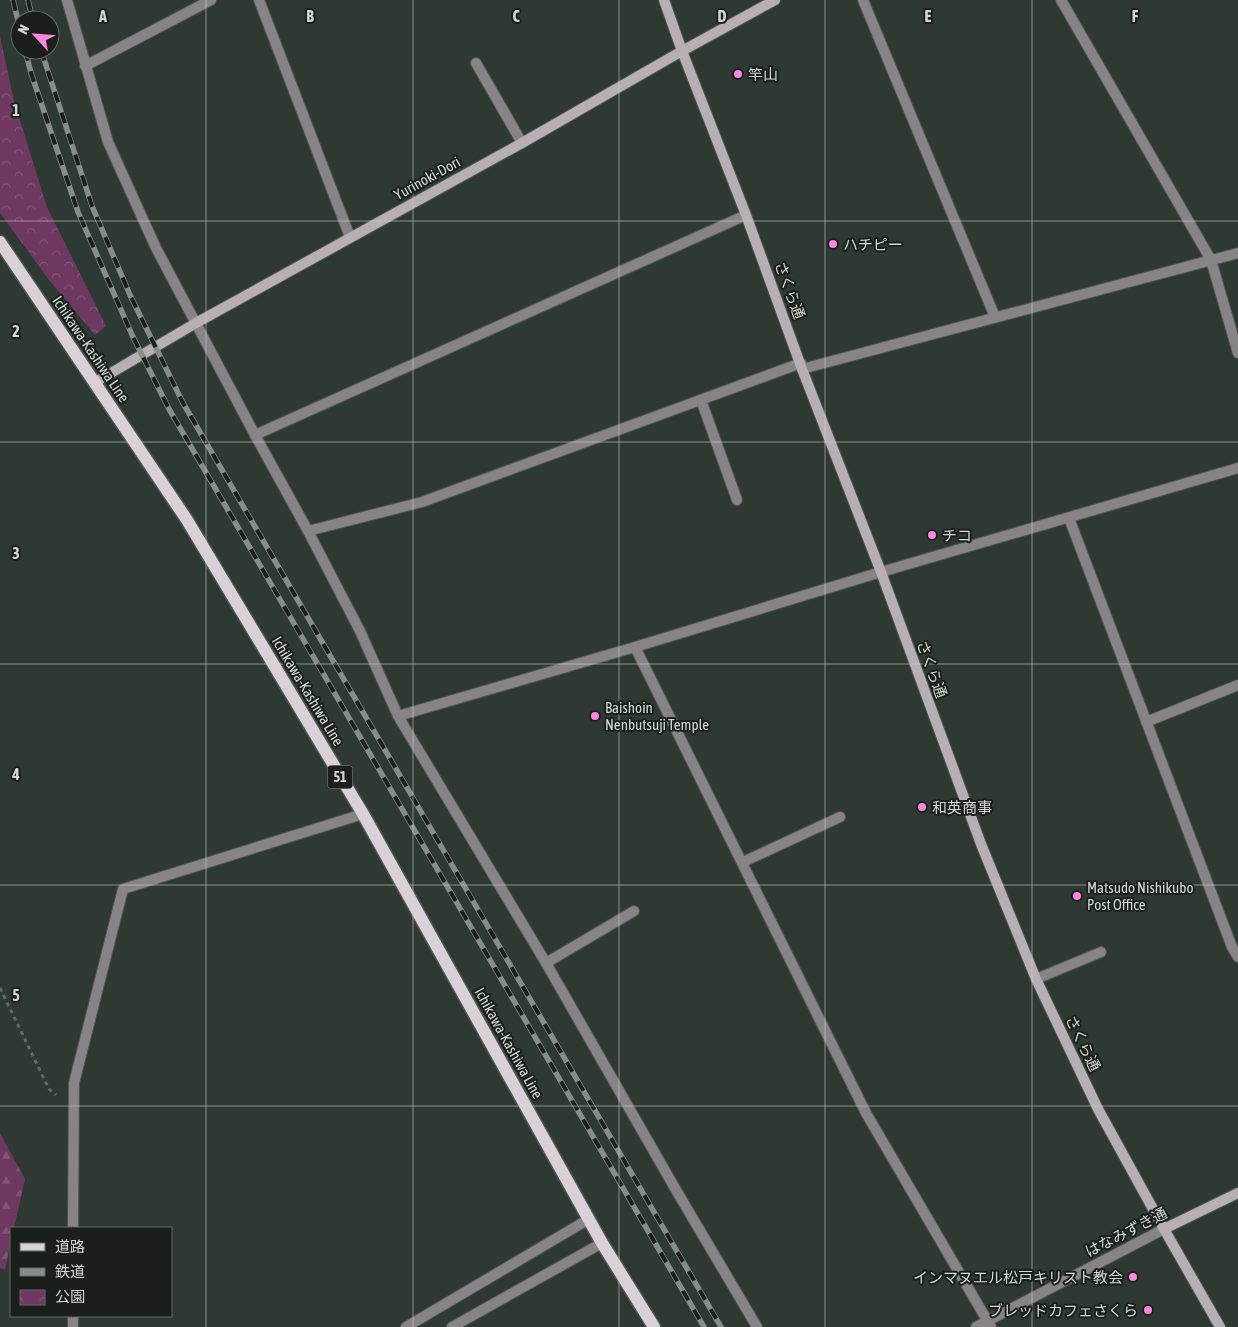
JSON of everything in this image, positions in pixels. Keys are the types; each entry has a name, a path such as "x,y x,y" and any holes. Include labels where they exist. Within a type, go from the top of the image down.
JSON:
{"main road":[{"name":"Ichikawa-Kashiwa Line","path":"0,242 187,520 363,814 602,1243 654,1327"}],"street":[{"path":"67,0 108,142 156,248 360,631 398,716 546,963 757,1327"},
{"path":"85,66 211,0"},
{"path":"259,0 350,237"},
{"name":"さくら通","path":"664,0 981,844 1036,979 1098,1109 1220,1327"},
{"name":"Yurinoki-Dori","path":"94,383 196,323 522,143 775,0"},
{"path":"863,0 995,317"},
{"path":"1061,0 1211,260 1238,354"},
{"path":"476,64 522,143"},
{"path":"255,435 746,215"},
{"path":"308,531 422,502 701,400 801,366 1238,253"},
{"path":"701,400 737,500"},
{"path":"398,716 635,647 880,572 1238,468"},
{"path":"1069,518 1238,957"},
{"path":"635,647 866,1113 989,1324"},
{"path":"1146,722 1238,685"},
{"path":"73,1227 74,1083 123,889 363,814"},
{"path":"743,862 840,817"},
{"path":"546,963 634,911"},
{"path":"1036,979 1102,952"},
{"name":"はなみずき通","path":"976,1327 989,1324 1164,1229 1238,1192"},
{"path":"406,1327 589,1219"},
{"path":"452,1327 602,1243"}],"path":[{"path":"0,988 50,1089 74,1113"}],"green space":[{"path":"0,36 14,101 47,207 106,326 95,335 49,280 0,213"},
{"path":"0,1133 25,1179 14,1227 10,1227 10,1246 5,1269 0,1268"}],"railway":[{"path":"13,0 15,10"},
{"path":"28,0 30,10"},
{"path":"28,60 78,212 133,337 169,409 704,1327"},
{"path":"44,60 92,206 130,295 183,403 721,1327"}],"place":[{"name":"竿山","path":"738,74"},
{"name":"ハチピー","path":"833,244"},
{"name":"チコ","path":"932,535"},
{"name":"Baishoin Nenbutsuji Temple","path":"595,716"},
{"name":"和英商事","path":"922,807"},
{"name":"Matsudo Nishikubo Post Office","path":"1077,896"},
{"name":"インマヌエル松戸キリスト教会","path":"1133,1277"},
{"name":"ブレッドカフェさくら","path":"1148,1310"}]}
